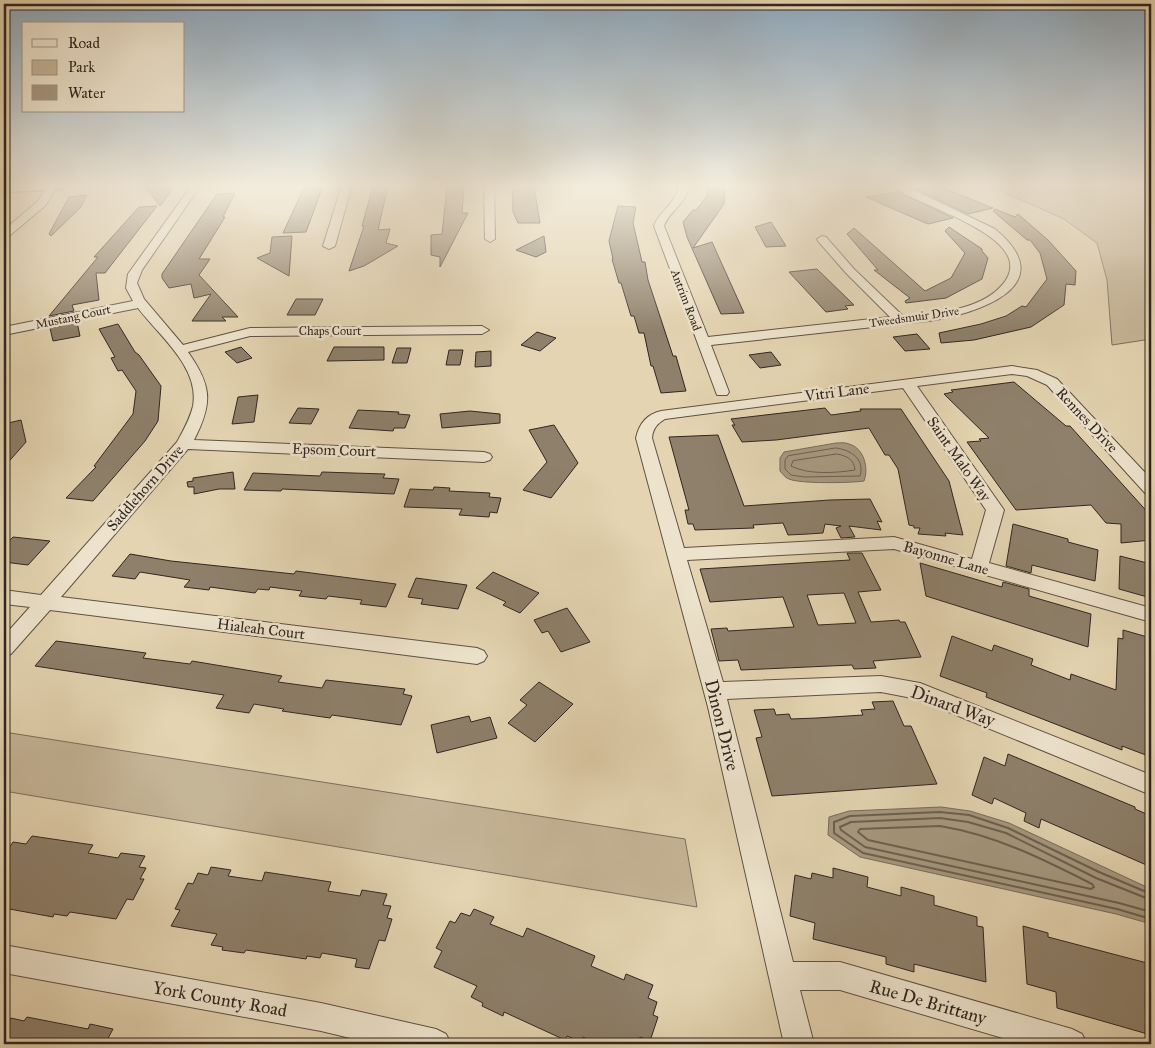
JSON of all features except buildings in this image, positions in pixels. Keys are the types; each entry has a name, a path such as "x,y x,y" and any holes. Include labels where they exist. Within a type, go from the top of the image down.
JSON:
{"street":[{"name":"Saddlehorn Drive","path":"4,649 184,444 200,408 200,384 195,374 132,288 132,276 162,234"},
{"path":"329,246 333,234"},
{"path":"490,234 490,239"},
{"name":"Antrim Road","path":"662,234 722,392"},
{"name":"Tweedsmuir Drive","path":"703,342 900,320 960,311 984,303 1006,290 1014,278 1015,268 1012,254 992,234"},
{"path":"822,239 900,320"},
{"name":"Mustang Court","path":"4,331 142,303"},
{"name":"Chaps Court","path":"179,350 250,332 482,330"},
{"name":"Vitri Lane","path":"662,415 1012,370"},
{"name":"Rennes Drive","path":"1012,370 1027,371 1041,375 1052,382 1151,489"},
{"name":"Saint Malo Way","path":"907,383 995,510 979,567"},
{"name":"Dinon Drive","path":"662,415 650,421 644,438 714,691 799,1044"},
{"name":"Epsom Court","path":"184,444 484,457"},
{"name":"Bayonne Lane","path":"676,554 894,543 1151,615"},
{"name":"Hialeah Court","path":"4,597 477,656"},
{"name":"Dinard Way","path":"714,691 881,684 920,691 1151,785"},
{"name":"York County Road","path":"4,960 321,1017 436,1044"},
{"name":"Rue De Brittany","path":"782,976 840,976 1072,1044"}],"green space":[{"path":"1084,234 1151,234 1151,339 1112,345 1107,280 1097,243"},
{"path":"4,732 685,839 697,907 4,791"}],"water":[{"path":"846,443 854,446 862,454 866,470 864,481 837,483 803,482 785,477 780,471 780,458 784,452"},
{"path":"941,807 970,811 1009,823 1151,889 1151,924 1116,914 860,857 828,835 829,817 849,811"}]}
